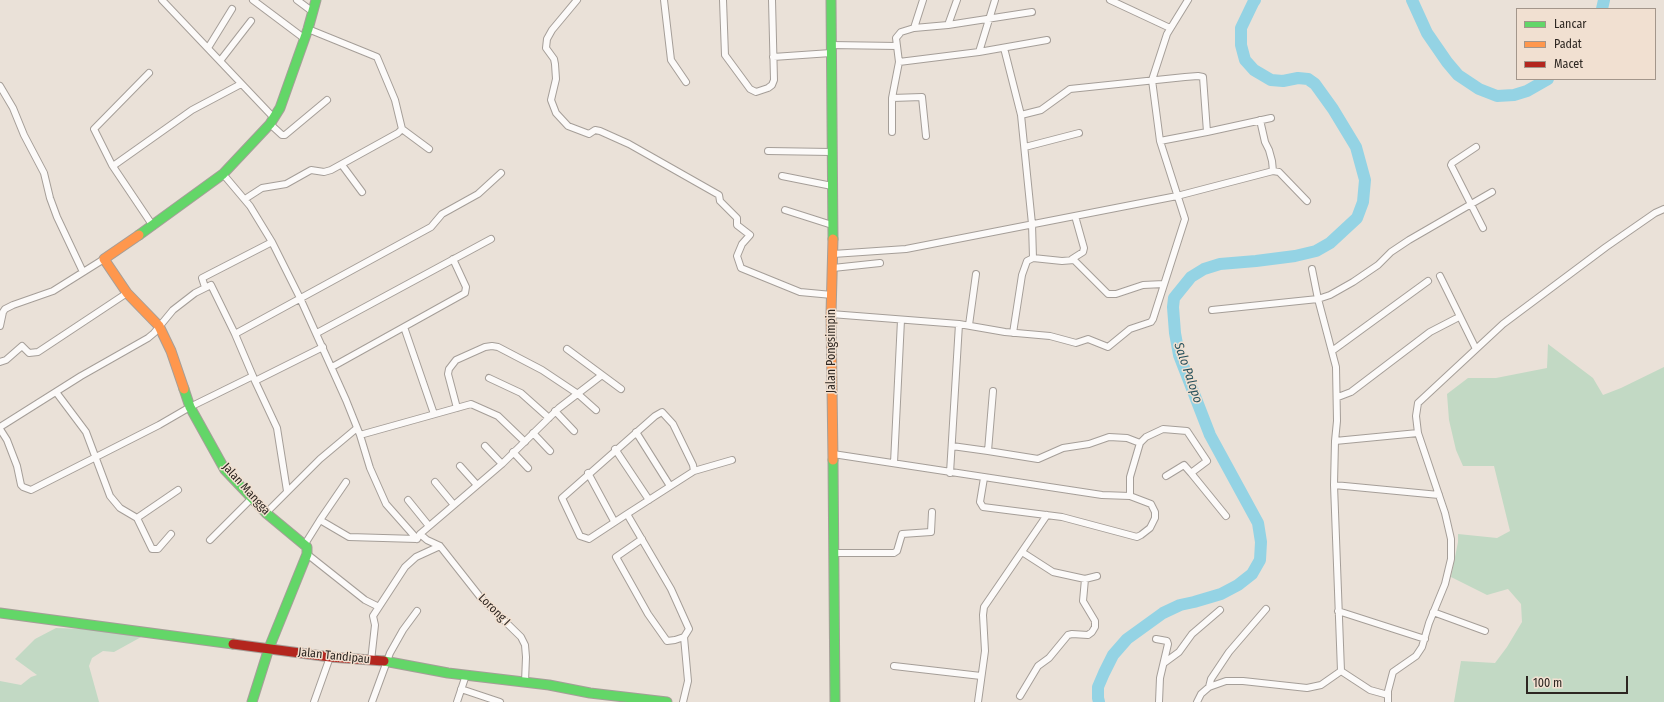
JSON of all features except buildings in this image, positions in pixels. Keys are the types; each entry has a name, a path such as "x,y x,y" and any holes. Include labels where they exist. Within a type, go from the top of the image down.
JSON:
{"street":[{"path":"162,0 241,84 282,135 286,135 327,100"},
{"path":"253,0 305,39"},
{"path":"297,0 313,12"},
{"path":"0,326 5,309 53,291 84,272 153,226 223,174 272,121 280,108 305,39 316,0"},
{"path":"577,0 552,30 547,39 546,48 554,59 555,64 556,79 551,100 556,114 568,126 589,134 596,130 600,131 629,144 719,195 720,201 737,218 738,225 750,235 742,244 738,256 741,268 800,292 832,295"},
{"path":"664,0 671,60 686,82"},
{"path":"723,0 725,55 753,92 759,92 772,85 774,77 772,0"},
{"name":"Jalan Pongsimpin","path":"831,0 835,702"},
{"path":"914,28 923,0"},
{"path":"948,25 958,0"},
{"path":"979,52 995,0"},
{"path":"1110,0 1170,28"},
{"path":"832,314 969,325 1013,333 1050,336 1076,343 1088,339 1108,347 1130,329 1151,322 1185,223 1184,213 1160,141 1152,90 1152,80 1170,28 1188,0"},
{"path":"208,48 232,9"},
{"path":"892,132 892,98 899,62 896,38 899,33 914,28 948,25 1032,12"},
{"path":"220,61 251,21"},
{"path":"308,29 377,57 395,100 402,129 429,148"},
{"path":"899,62 979,52 1047,40"},
{"path":"773,56 831,49 897,46"},
{"path":"1004,48 1021,115 1032,224 1033,258"},
{"path":"149,73 94,129 113,166 153,226"},
{"path":"1021,115 1039,110 1070,89 1192,76 1203,78 1207,132"},
{"path":"113,166 192,110 241,84"},
{"path":"0,86 13,108 24,135 44,173 50,198 57,217 84,272"},
{"path":"892,98 922,97 926,136"},
{"path":"1160,141 1271,118"},
{"path":"1260,120 1265,142 1272,161 1273,171"},
{"path":"245,199 262,188 286,184 311,170 326,172 342,165 400,132 402,129"},
{"path":"1025,147 1079,133"},
{"path":"1476,147 1452,162 1450,165 1483,228"},
{"path":"768,151 831,152"},
{"path":"342,165 362,192"},
{"path":"833,254 906,249 1178,196 1273,171 1279,172 1307,202"},
{"path":"235,334 431,227 442,214 478,194 502,173"},
{"path":"223,174 245,199 272,242 300,298 332,367 360,435 370,468 385,501 419,537"},
{"path":"782,176 832,186"},
{"path":"1212,310 1318,299 1336,292 1378,265 1395,249 1492,192"},
{"path":"1388,702 1393,672 1416,656 1421,649 1433,612 1445,584 1451,559 1452,539 1418,433 1416,416 1418,403 1496,329 1606,247 1655,213 1664,209"},
{"path":"784,210 832,225"},
{"path":"1013,333 1022,275 1027,261 1033,258 1062,261 1072,259 1082,252 1084,248 1075,216"},
{"path":"317,333 491,239"},
{"path":"205,287 202,278 272,242"},
{"name":"Jalan Mangga","path":"104,259 127,293 159,326 171,351 190,407 225,470 266,513 305,544"},
{"path":"332,367 465,293 466,287 453,259"},
{"path":"1072,259 1076,260 1108,294 1116,294 1143,285 1164,284"},
{"path":"833,268 880,263"},
{"path":"1312,268 1318,299 1336,366 1338,397 1334,485 1341,671"},
{"path":"969,325 976,274"},
{"path":"1440,276 1476,349"},
{"path":"1332,351 1428,281"},
{"path":"287,491 276,425 254,379 235,334 211,285 205,287 173,310 148,338 56,392 0,428 16,466 21,485 31,490 159,425 190,407 254,379 323,347"},
{"path":"0,362 6,360 22,346 29,353 38,352 127,293"},
{"path":"1338,397 1351,392 1430,332 1460,317"},
{"path":"894,463 901,320"},
{"path":"950,472 959,324"},
{"path":"404,327 417,360 434,414"},
{"path":"458,408 448,374 449,369 456,360 488,346 498,347 532,365 578,394 596,410"},
{"path":"567,349 621,389"},
{"path":"419,537 502,464 548,418 602,374"},
{"path":"489,378 525,395 548,418"},
{"path":"988,451 994,391"},
{"path":"56,392 86,432 110,496 115,504 137,518 152,549 158,549 171,534"},
{"path":"360,435 472,404 498,416 525,442"},
{"path":"555,412 574,431"},
{"path":"694,471 690,458 673,424 662,412 615,449 562,498 580,536 589,539 614,521 694,471 732,460"},
{"path":"266,513 324,455 357,428"},
{"path":"1130,496 1130,477 1140,443 1146,437 1163,428 1187,431 1207,461 1207,463 1191,473"},
{"path":"636,432 670,486"},
{"path":"534,433 550,451"},
{"path":"1335,441 1418,433"},
{"path":"952,446 1038,459 1063,448 1089,444 1108,438 1127,438 1140,443"},
{"path":"485,446 502,464"},
{"path":"615,449 649,500"},
{"path":"513,452 528,468"},
{"path":"833,454 1102,495 1130,496 1151,504 1155,512 1155,518 1150,528 1138,537 1073,520 1047,515 983,507 980,503 984,478"},
{"path":"1166,476 1184,465 1226,516"},
{"path":"460,466 477,485"},
{"path":"588,474 614,521"},
{"path":"252,702 269,648 307,554 308,549 305,544 346,482"},
{"path":"435,482 454,505"},
{"path":"1334,485 1439,495"},
{"path":"137,518 178,490"},
{"path":"210,540 252,498"},
{"path":"408,500 430,526"},
{"path":"834,553 894,553 897,551 900,536 902,534 931,532 932,512"},
{"path":"627,514 642,539 671,589 690,629 684,637 667,641 648,614 616,557 642,539"},
{"path":"978,702 985,651 984,607 1047,515"},
{"path":"320,520 349,537 419,537 440,546"},
{"path":"371,661 375,625 372,617 410,561 440,546"},
{"name":"Lorong I","path":"440,546 481,598 521,636 525,645 525,682"},
{"path":"1022,552 1053,572 1085,579 1097,576"},
{"path":"307,554 365,600 379,607"},
{"path":"1020,696 1038,666 1049,658 1068,635 1085,635 1092,632 1095,627 1095,621 1083,601 1085,579"},
{"path":"1209,687 1211,679 1229,652 1266,609"},
{"path":"1164,663 1179,652 1192,634 1220,610"},
{"path":"372,702 386,661 403,630 417,611"},
{"path":"1338,611 1425,639"},
{"path":"1433,612 1485,631"},
{"name":"Jalan Tandipau","path":"0,613 330,657 386,661 466,675 525,682 590,693 667,702"},
{"path":"683,702 688,681 684,637"},
{"path":"1156,639 1168,642 1160,678 1159,702"},
{"path":"314,702 330,657"},
{"path":"894,666 981,676"},
{"path":"1197,702 1201,694 1209,687 1223,682 1235,680 1306,688 1318,686 1341,671"},
{"path":"1341,671 1370,690 1388,695"},
{"path":"457,702 466,675"},
{"path":"461,689 500,702"}],"green space":[{"path":"1548,344 1593,378 1603,395 1664,367 1664,702 1454,702 1461,661 1495,663 1507,647 1522,622 1521,604 1508,589 1487,595 1451,577 1458,542 1458,534 1497,538 1510,531 1494,466 1463,466 1456,450 1449,420 1447,394 1468,378 1496,378 1547,368"},
{"path":"56,628 84,629 143,636 114,652 103,651 92,658 89,666 99,702 0,702 0,681 21,685 31,677 37,675 15,659 35,639"}],"waterway":[{"name":"Salo Palopo","path":"1099,702 1098,687 1104,673 1113,655 1127,639 1163,613 1180,605 1221,594 1238,585 1252,574 1260,560 1261,542 1258,523 1210,435 1179,355 1175,333 1173,307 1174,298 1191,277 1204,269 1220,264 1295,256 1316,251 1330,243 1357,218 1363,202 1365,180 1356,147 1333,109 1315,84 1308,79 1298,78 1283,81 1271,80 1254,70 1245,60 1241,45 1241,28 1255,0"},
{"name":"Salo Palopo","path":"1412,0 1427,33 1447,62 1458,75 1479,89 1497,96 1514,95 1527,91 1546,80"},
{"name":"Salo Palopo","path":"1602,8 1604,0"}],"traffic: fast":[{"path":"139,235 223,174 270,124 280,108 308,29 316,0"},
{"path":"831,0 833,239"},
{"path":"184,389 190,407 225,470 266,513 307,547 307,554 269,648 252,702"},
{"path":"833,460 835,702"},
{"path":"0,613 233,644"},
{"path":"384,661 448,673 549,685 590,693 667,702"}],"traffic: slow":[{"path":"139,235 104,259 127,293 159,326 171,351 184,389"},
{"path":"833,239 831,314 833,460"}],"traffic: jam":[{"path":"233,644 330,657 384,661"}]}
